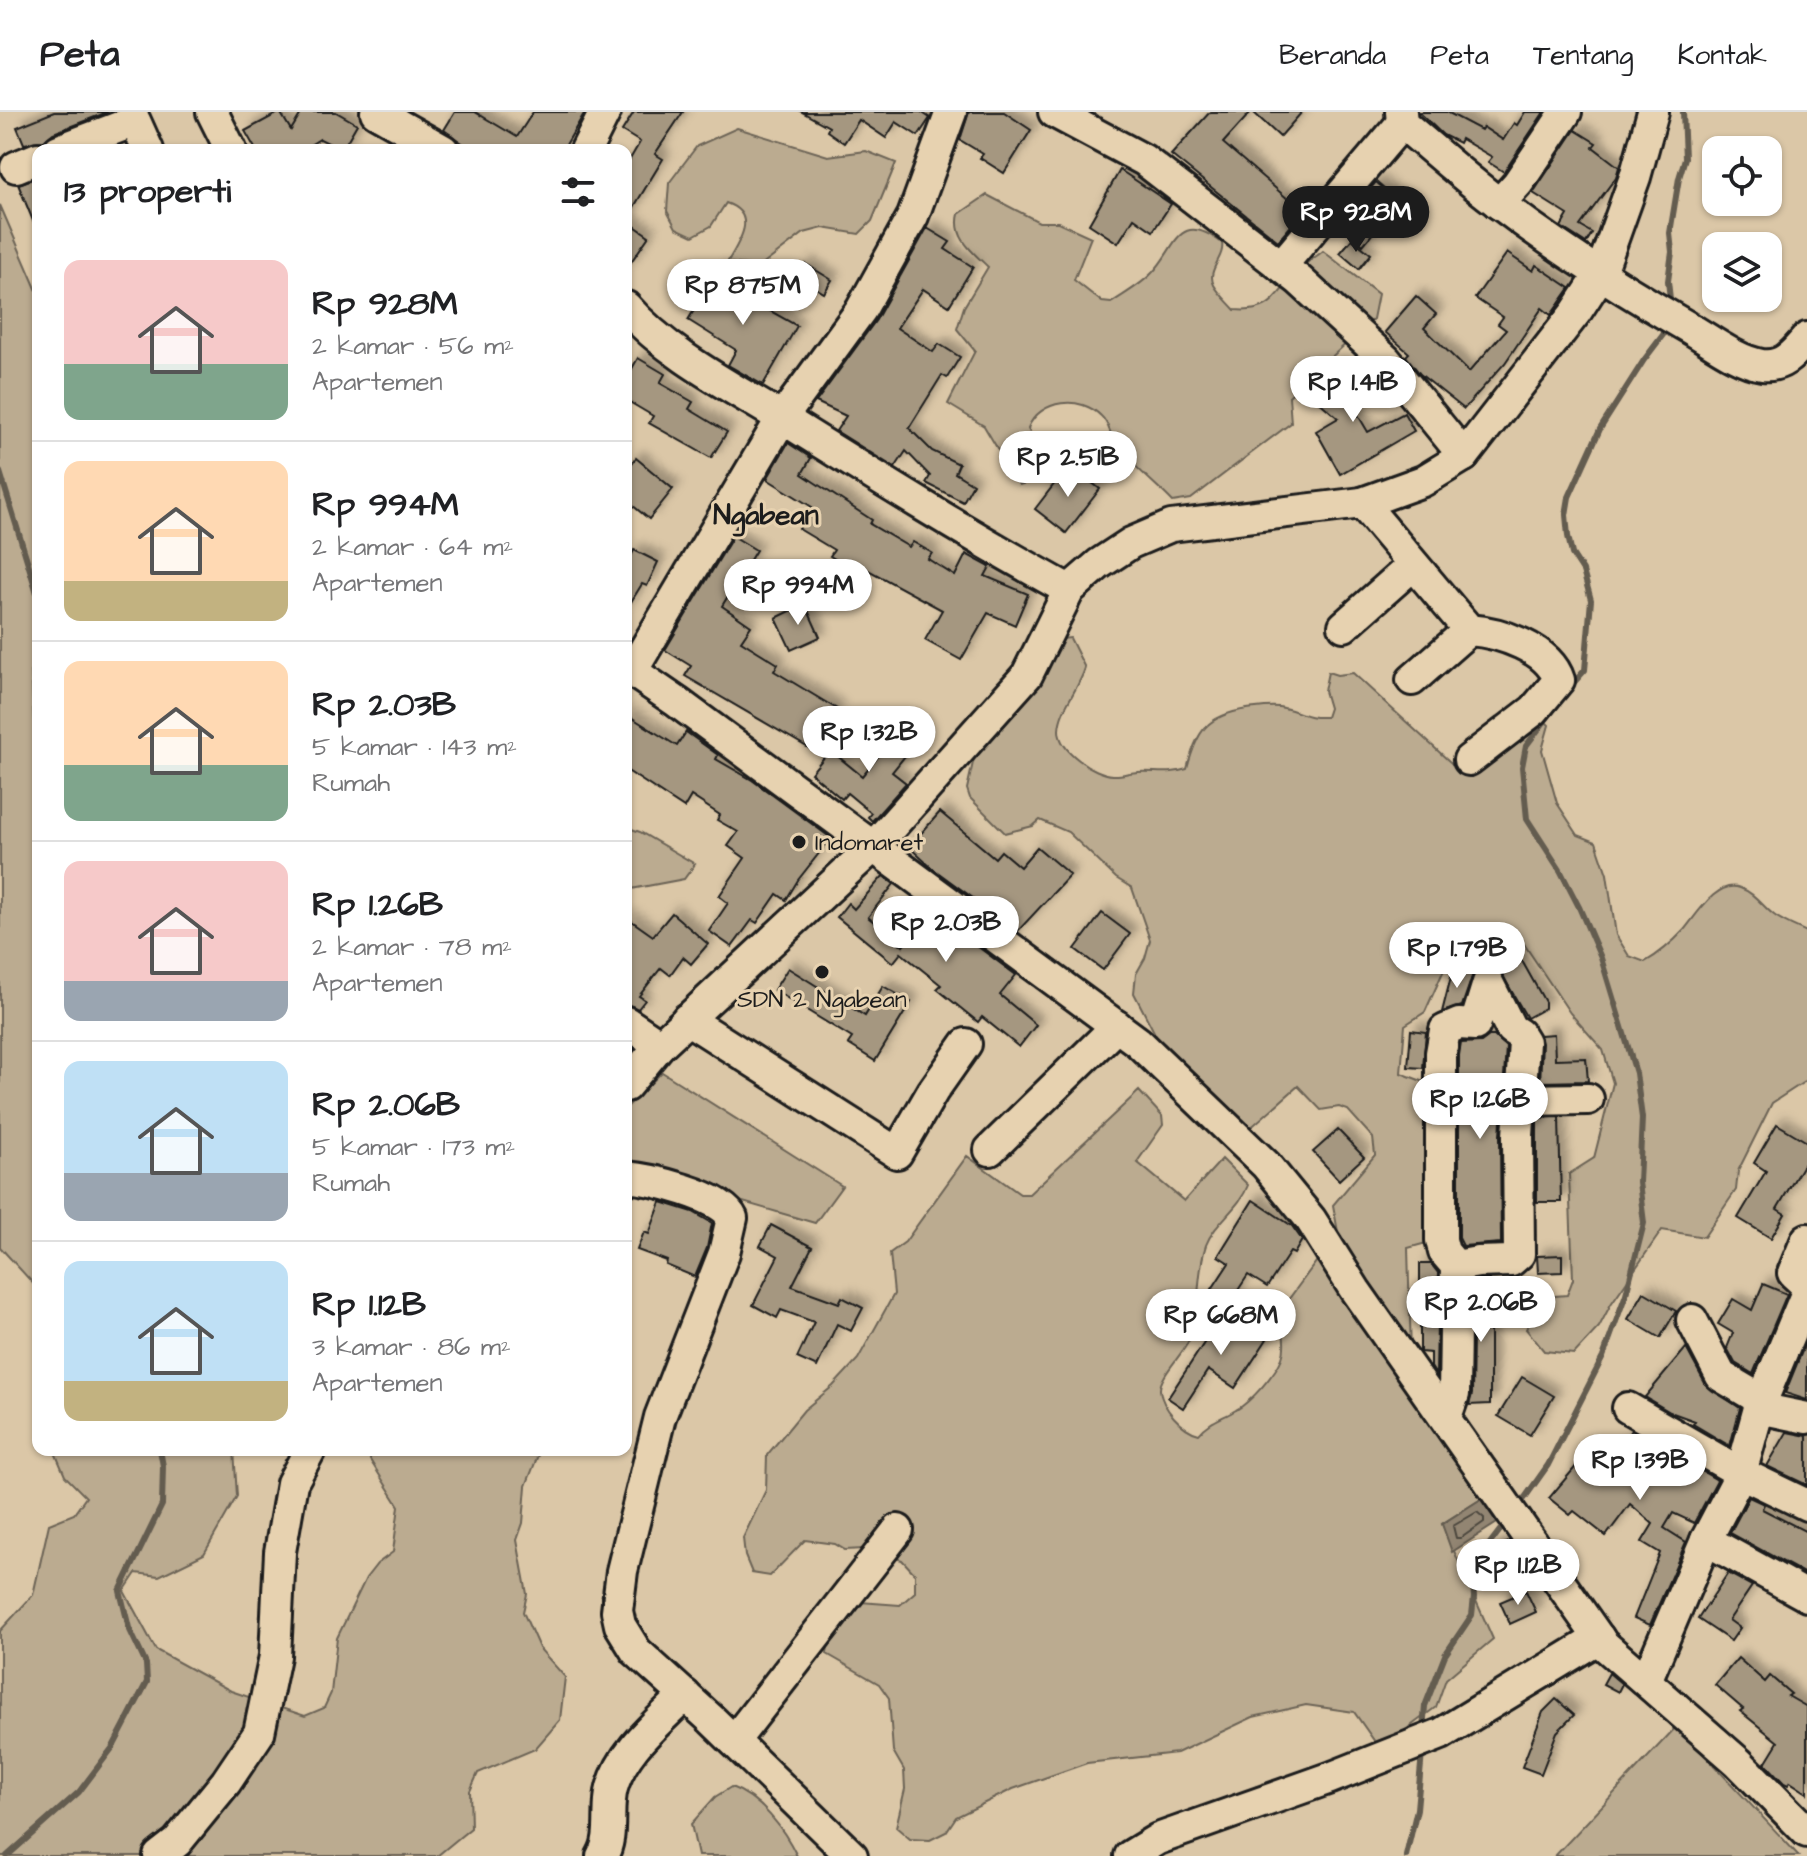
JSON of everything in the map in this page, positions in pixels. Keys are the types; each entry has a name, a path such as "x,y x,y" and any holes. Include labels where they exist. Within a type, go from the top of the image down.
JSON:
{"street":[{"path":"212,112 228,144"},
{"path":"376,112 432,144"},
{"path":"589,144 605,112"},
{"path":"632,664 782,418 861,310 913,216 951,112"},
{"path":"1054,112 1144,160 1281,266 1386,360 1464,456"},
{"path":"1499,204 1518,183 1566,112"},
{"path":"632,1079 687,1019 874,846 1027,675 1069,590 1099,564 1131,543 1171,526 1362,503 1423,481 1464,456 1576,312 1600,275 1635,177 1653,112"},
{"path":"1281,266 1401,118 1499,204 1600,275 1730,352 1765,366 1778,364 1790,358 1807,338"},
{"path":"75,144 135,121 145,144"},
{"path":"632,312 666,343 782,418 972,537 1069,590"},
{"path":"1362,503 1469,630"},
{"path":"1344,626 1413,565"},
{"path":"1412,680 1469,630 1485,631 1508,639 1538,653 1555,669 1559,680 1534,710 1469,760"},
{"path":"632,671 1138,1042 1266,1165 1311,1220 1355,1290 1599,1638 1738,1762 1807,1832"},
{"path":"1475,1025 1488,983 1511,1029"},
{"path":"687,1019 897,1153 933,1091 966,1044"},
{"path":"1446,1417 1454,1394 1456,1266 1444,1252 1441,1240 1441,1053 1445,1030 1459,1024 1511,1029 1524,1042 1520,1100 1519,1254 1511,1261 1456,1266"},
{"path":"632,1026 660,1045"},
{"path":"990,1150 1117,1026"},
{"path":"1520,1100 1588,1099"},
{"path":"632,1178 716,1201 732,1218 724,1253 660,1417 622,1571 617,1611 620,1625 636,1651 852,1856"},
{"path":"1646,1681 1706,1540 1741,1473 1761,1405 1807,1289 1793,1273 1807,1239"},
{"path":"1692,1320 1721,1376 1761,1405 1807,1418"},
{"path":"1628,1408 1741,1473 1807,1505"},
{"path":"159,1856 177,1842 226,1782 259,1733 275,1656 280,1552 292,1483 307,1456"},
{"path":"734,1741 898,1530"},
{"path":"1706,1540 1807,1596"},
{"path":"1130,1856 1158,1839 1441,1734 1599,1638"},
{"path":"602,1856 608,1837 608,1809 618,1772 636,1745 685,1695"}],"shaded area":[{"path":"737,128 828,156 866,151 896,163 872,221 859,234 823,228 804,233 761,266 727,263 740,238 744,222 736,208 726,203 711,226 693,236 676,228 667,211 669,183 697,146"},
{"path":"987,195 1039,222 1058,222 1091,237 1074,280 1102,302 1111,303 1143,281 1180,236 1196,230 1222,243 1212,280 1218,292 1235,310 1249,310 1267,304 1302,267 1323,251 1378,294 1373,319 1289,396 1291,423 1191,499 1173,502 1122,452 1101,416 1093,409 1072,403 1051,406 1034,418 1028,428 1043,463 1036,480 1019,485 984,426 948,404 975,351 957,329 964,307 988,267 962,237 959,214"},
{"path":"0,205 32,279 32,1282 0,1247"},
{"path":"1070,638 1085,668 1060,722 1061,738 1079,760 1105,774 1187,769 1205,727 1233,712 1275,707 1308,716 1326,717 1329,708 1324,691 1328,672 1337,675 1353,673 1461,772 1534,710 1549,725 1542,750 1557,803 1578,835 1596,842 1607,874 1616,935 1629,956 1645,962 1666,948 1708,900 1731,887 1745,890 1778,918 1807,932 1807,1080 1772,1103 1738,1171 1736,1190 1704,1237 1662,1230 1611,1304 1599,1327 1574,1354 1544,1351 1526,1329 1542,1297 1567,1295 1573,1279 1569,1174 1594,1158 1613,1083 1603,1050 1570,1013 1522,941 1451,954 1425,1012 1405,1025 1401,1073 1427,1083 1430,1242 1408,1248 1412,1388 1481,1499 1442,1524 1493,1639 1446,1679 1436,1707 1380,1749 1354,1712 1306,1705 1253,1717 1177,1753 1087,1763 1013,1789 956,1817 946,1832 930,1840 910,1839 896,1827 905,1789 904,1770 893,1751 889,1698 879,1684 827,1654 831,1619 860,1602 900,1605 915,1592 915,1574 902,1560 864,1549 845,1550 835,1544 805,1540 770,1576 752,1573 745,1556 743,1538 766,1490 767,1455 804,1410 833,1386 858,1359 894,1294 890,1253 905,1242 967,1156 1020,1194 1029,1194 1139,1091 1162,1116 1163,1125 1137,1162 1184,1201 1222,1159 1248,1185 1206,1245 1192,1331 1160,1390 1169,1411 1186,1428 1199,1434 1211,1423 1249,1401 1279,1364 1284,1346 1283,1307 1338,1232 1333,1205 1375,1155 1373,1138 1348,1110 1339,1107 1321,1110 1298,1086 1247,1131 1169,1061 1134,993 1136,974 1150,940 1132,888 1116,878 1068,832 1040,820 1033,826 1005,833 970,798 967,789 984,714 1026,643"},
{"path":"632,829 695,864 684,879 632,889"},
{"path":"662,1072 842,1186 815,1223 632,1170 632,1102"},
{"path":"57,1456 234,1456 237,1496 204,1554 159,1576 136,1573 124,1591 156,1650 231,1691 305,1716 324,1708 331,1693 337,1638 366,1578 377,1564 393,1552 399,1506 370,1456 538,1456 526,1486 523,1523 517,1540 527,1594 523,1612 539,1648 565,1677 560,1720 535,1749 478,1773 470,1791 471,1828 437,1856 0,1856 0,1631 33,1595 49,1524 74,1514 86,1497 65,1476"},
{"path":"1677,1726 1799,1856 1555,1856"},
{"path":"731,1787 752,1798 770,1815 797,1856 698,1856 691,1824 715,1797"}],"water":[{"path":"1481,1499 1497,1523 1452,1552 1442,1524"}],"building":[{"path":"54,112 108,112 53,133 44,141 24,144 17,127"},
{"path":"280,112 291,130 302,112 336,112 357,124 345,144 330,144 320,139 312,144 253,144 245,131"},
{"path":"455,112 475,112 517,137 533,112 585,112 566,144 464,144 444,130"},
{"path":"634,112 683,112 655,154 663,159 632,210 632,156 640,142 622,131"},
{"path":"802,112 921,112 930,118 918,136 896,122 886,138 859,120 844,143 827,131 829,127"},
{"path":"969,112 1004,112 1031,130 1004,173 980,158 983,154 960,140"},
{"path":"1210,112 1251,112 1223,143 1303,212 1278,241 1171,155"},
{"path":"1253,112 1302,112 1280,137"},
{"path":"1419,112 1447,112 1481,130 1483,127 1503,140 1525,112 1544,112 1504,172 1488,162 1492,157 1461,139 1459,143 1443,135"},
{"path":"1575,130 1596,143 1593,147 1619,167 1616,177 1580,226 1592,233 1586,243 1561,227 1568,215 1533,193"},
{"path":"1120,170 1171,204 1153,231 1134,218 1118,243 1089,224"},
{"path":"32,179 32,218 18,184"},
{"path":"1376,182 1399,202 1363,245 1345,229 1362,209 1357,204"},
{"path":"632,224 649,236 632,260"},
{"path":"927,228 950,242 945,249 973,267 949,306 923,289 897,328 933,352 939,344 960,357 947,378 942,375 909,428 932,451 959,464 955,473 973,484 963,502 926,483 930,476 906,451 895,468 836,431 846,416 816,402 876,320"},
{"path":"1352,239 1371,254 1359,269 1340,253"},
{"path":"1507,253 1533,271 1536,265 1570,288 1551,315 1542,308 1505,363 1464,409 1420,374 1406,356 1409,353 1385,332 1416,296 1436,314 1424,328 1469,372 1506,330 1498,324 1503,317 1475,298"},
{"path":"806,264 832,280 824,293 798,277"},
{"path":"719,270 746,287 742,295 797,326 763,385 728,365 736,350 688,320"},
{"path":"638,358 665,374 660,383 693,402 689,409 727,432 711,458 649,423 653,416 632,404 632,368"},
{"path":"1337,365 1360,385 1348,398 1368,432 1404,413 1414,431 1340,474 1316,431 1338,418 1311,395"},
{"path":"788,443 811,458 802,474 872,520 870,524 909,547 913,542 932,553 928,559 955,576 966,554 990,567 985,576 1028,594 1015,625 988,613 961,660 925,640 942,610 848,559 845,565 830,556 834,550 799,529 812,507 767,479"},
{"path":"636,458 673,489 649,519 632,505 632,463"},
{"path":"1069,465 1100,489 1066,533 1035,509"},
{"path":"733,536 756,550 722,606 751,626 741,641 778,664 774,671 837,709 812,750 685,676 691,666 665,650"},
{"path":"634,550 658,562 647,586 642,584 632,600"},
{"path":"805,604 820,637 791,650 776,618"},
{"path":"632,718 677,746 686,732 718,755 716,759 752,780 831,838 786,900 777,894 757,923 752,920 732,947 709,931 728,903 719,896 745,858 728,846 738,832 717,820 720,815 691,796 684,808 632,774"},
{"path":"906,722 922,735 892,772 906,783 872,821 868,817 871,813 847,793 842,799 811,773 830,750 862,776"},
{"path":"940,812 995,858 1001,851 1020,867 1037,847 1070,875 1018,931 932,868 909,847"},
{"path":"883,876 894,884 868,917 903,946 931,912 1016,975 1000,995 1036,1025 1019,1047 982,1017 978,1022 937,989 941,985 901,953 893,963 837,917 848,903 854,909"},
{"path":"672,913 708,944 691,964 683,957 670,975 661,968 639,996 645,1000 638,1009 632,1006 632,921 653,936"},
{"path":"1102,913 1130,934 1103,970 1075,949"},
{"path":"1517,952 1545,1002 1545,1008 1527,1018 1496,964"},
{"path":"788,968 865,1016 883,986 911,1002 875,1061 848,1044 852,1038 774,990"},
{"path":"1453,969 1473,974 1462,1006 1442,1012"},
{"path":"1411,1030 1426,1032 1423,1068 1408,1067"},
{"path":"1554,1034 1555,1059 1586,1058 1588,1081 1540,1082 1540,1035"},
{"path":"1494,1036 1506,1047 1500,1136 1501,1243 1463,1246 1459,1238 1459,1055 1461,1043 1481,1042"},
{"path":"1559,1117 1561,1202 1537,1202 1537,1118"},
{"path":"1777,1124 1807,1142 1807,1158 1777,1209 1785,1214 1771,1238 1738,1218 1766,1171 1754,1163"},
{"path":"1338,1130 1364,1157 1339,1180 1313,1152"},
{"path":"1253,1200 1292,1226 1302,1240 1294,1254 1290,1252 1267,1287 1248,1275 1231,1301 1212,1289 1229,1263 1218,1256"},
{"path":"661,1202 693,1212 712,1223 707,1248 695,1277 666,1265 667,1261 637,1250 644,1232 649,1234"},
{"path":"771,1225 812,1247 792,1286 839,1303 842,1297 863,1308 851,1331 837,1324 817,1367 797,1358 814,1322 781,1310 777,1318 753,1305 778,1256 760,1246"},
{"path":"1562,1255 1562,1272 1538,1273 1537,1256"},
{"path":"1420,1264 1431,1264 1438,1273 1436,1375 1431,1367 1431,1353 1420,1352"},
{"path":"1490,1280 1490,1404 1469,1405 1472,1394 1474,1281"},
{"path":"1763,1284 1787,1294 1753,1374 1735,1363 1727,1348 1733,1333 1718,1324 1733,1299 1752,1310"},
{"path":"1644,1292 1676,1311 1660,1338 1628,1319"},
{"path":"1225,1311 1267,1339 1235,1388 1208,1370 1183,1408 1168,1398"},
{"path":"1807,1339 1807,1400 1785,1393"},
{"path":"1686,1348 1706,1385 1740,1408 1730,1446 1693,1424 1695,1421 1670,1412 1645,1397"},
{"path":"1522,1377 1554,1396 1530,1435 1498,1416"},
{"path":"1631,1430 1717,1480 1694,1523 1673,1513 1664,1528 1686,1542 1650,1625 1634,1618 1660,1553 1642,1542 1653,1524 1630,1504 1606,1536 1574,1511 1570,1515 1549,1498 1584,1457 1602,1473"},
{"path":"1787,1432 1807,1436 1807,1485 1767,1466"},
{"path":"1749,1497 1764,1504 1762,1509 1807,1532 1807,1575 1730,1533"},
{"path":"1509,1541 1533,1575 1517,1586 1493,1551"},
{"path":"1728,1573 1752,1586 1729,1620 1740,1628 1731,1641 1698,1619"},
{"path":"1526,1591 1536,1612 1510,1624 1500,1602"},
{"path":"1738,1658 1765,1682 1770,1676 1791,1694 1788,1696 1807,1707 1807,1793 1790,1782 1788,1785 1784,1783 1765,1763 1778,1742 1740,1711 1743,1709 1715,1685"},
{"path":"1609,1673 1622,1684 1618,1692 1603,1684"},
{"path":"1556,1699 1574,1715 1557,1732 1541,1774 1522,1767 1543,1712"}],"waterway":[{"path":"1671,308 1668,281 1672,252 1670,233 1685,158 1683,112"},
{"path":"1569,688 1585,670 1591,600 1568,536 1566,515 1569,497 1600,429 1669,327"},
{"path":"0,472 32,576"},
{"path":"1519,1506 1548,1465 1603,1357 1626,1294 1644,1223 1639,1182 1642,1118 1636,1073 1601,958 1560,870 1527,819 1522,767 1526,746 1563,697"},
{"path":"7,1856 79,1792 113,1747 147,1682 146,1664 129,1628 120,1591 162,1505 161,1456"},
{"path":"1423,1730 1425,1706 1445,1655 1472,1615 1472,1567 1507,1521"},
{"path":"1406,1856 1417,1809 1422,1753"}],"place":[{"name":"Indomaret","path":"799,842"},
{"name":"SDN 2 Ngabean","path":"822,972"}],"district":[{"name":"Ngabean","path":"766,514"}]}
